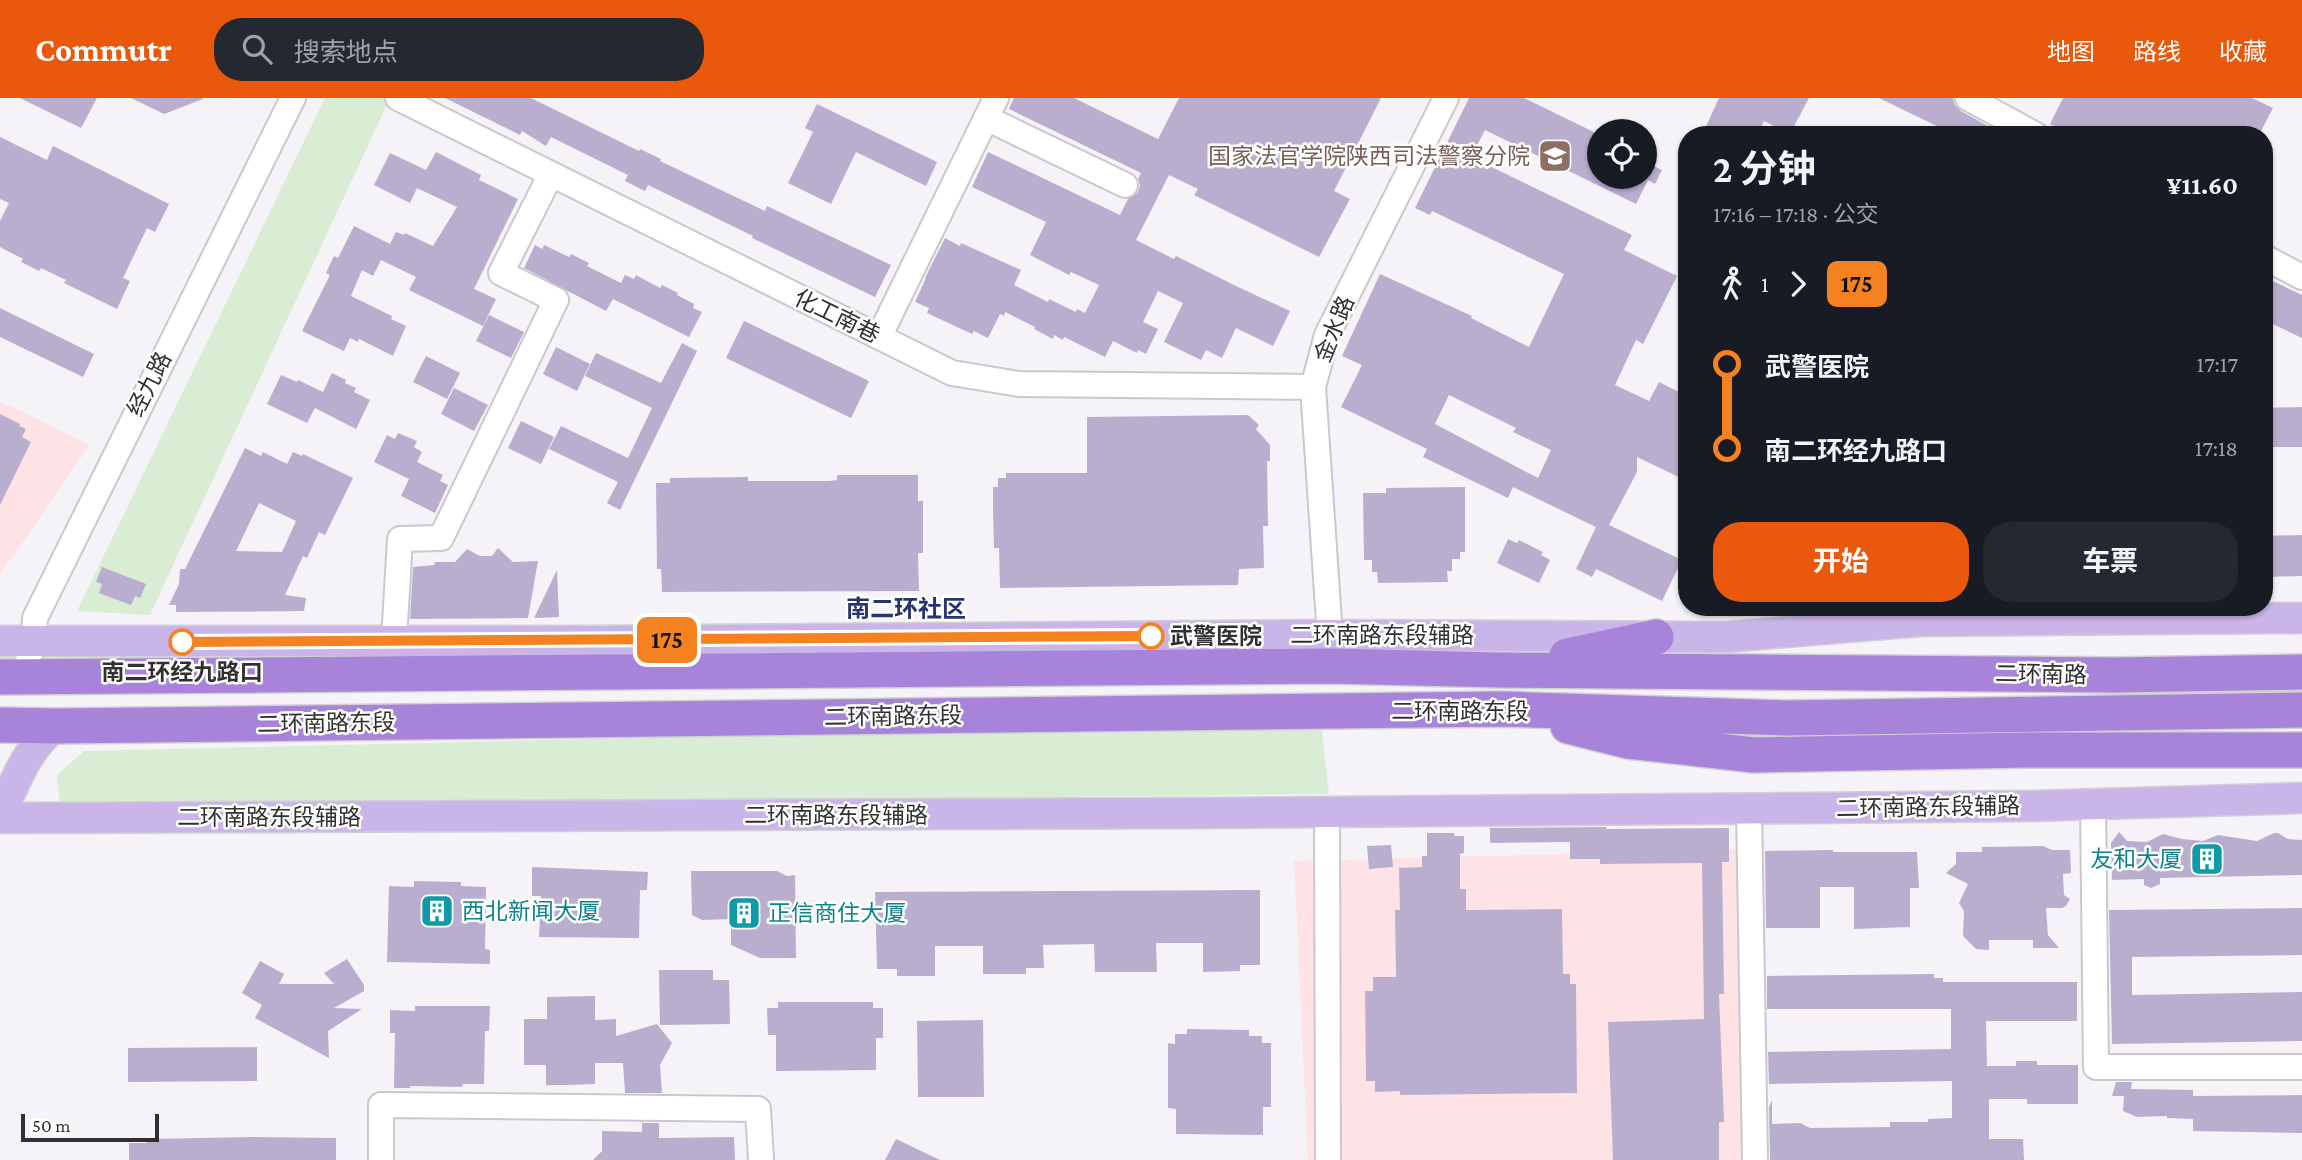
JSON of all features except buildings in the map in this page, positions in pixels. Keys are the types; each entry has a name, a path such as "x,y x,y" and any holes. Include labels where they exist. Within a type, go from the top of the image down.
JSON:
{"highway":[{"path":"1499,670 1656,637"},
{"name":"二环南路东段","path":"12,676 1331,650 1499,670 1779,671"},
{"path":"2114,675 2264,656 2302,654"},
{"name":"二环南路","path":"1779,671 2114,675 2302,672"},
{"name":"二环南路东段","path":"0,724 55,726 1500,709 1787,718"},
{"path":"1500,709 1628,741 1754,755 2026,750 2302,750"},
{"name":"二环南路","path":"1787,718 2302,710"},
{"path":"2202,712 2302,737"}],"main road":[{"name":"二环南路东段辅路","path":"0,641 394,641 1331,650 1656,637 1725,637 1920,621 2302,618"},
{"path":"0,817 18,774 34,747 55,726"},
{"name":"二环南路东段辅路","path":"0,817 1328,812 2093,804 2302,798"}],"street":[{"name":"经九路","path":"12,676 34,639 35,618 293,98"},
{"name":"化工南巷","path":"398,98 952,373 1018,384 1313,387"},
{"name":"金水路","path":"1331,650 1313,387 1327,335 1446,98"},
{"path":"1968,98 2019,126"},
{"path":"879,337 991,108 1125,185"},
{"path":"394,641 400,539 441,538 556,300 501,272 551,174"},
{"path":"2273,262 2302,277"},
{"path":"2093,804 2096,1067 2302,1067"},
{"path":"1749,808 1755,1160"},
{"path":"1328,812 1328,1160"},
{"path":"381,1160 381,1105 758,1109 761,1160"}],"shaded area":[{"path":"0,401 90,445 0,575"},
{"path":"1750,849 1755,1160 1308,1160 1294,861"}],"green space":[{"path":"325,98 390,98 150,615 77,611"},
{"path":"1321,722 1329,794 60,807 57,775 84,751"}],"bus line":[{"name":"175","path":"182,642 1151,636"}],"place":[{"name":"国家法官学院陕西司法警察分院","path":"1555,156"},
{"name":"武警医院","path":"1151,636"},
{"name":"南二环经九路口","path":"182,642"},
{"name":"友和大厦","path":"2207,859"},
{"name":"西北新闻大厦","path":"437,911"},
{"name":"正信商住大厦","path":"744,913"}],"district":[{"name":"南二环社区","path":"906,608"}]}
